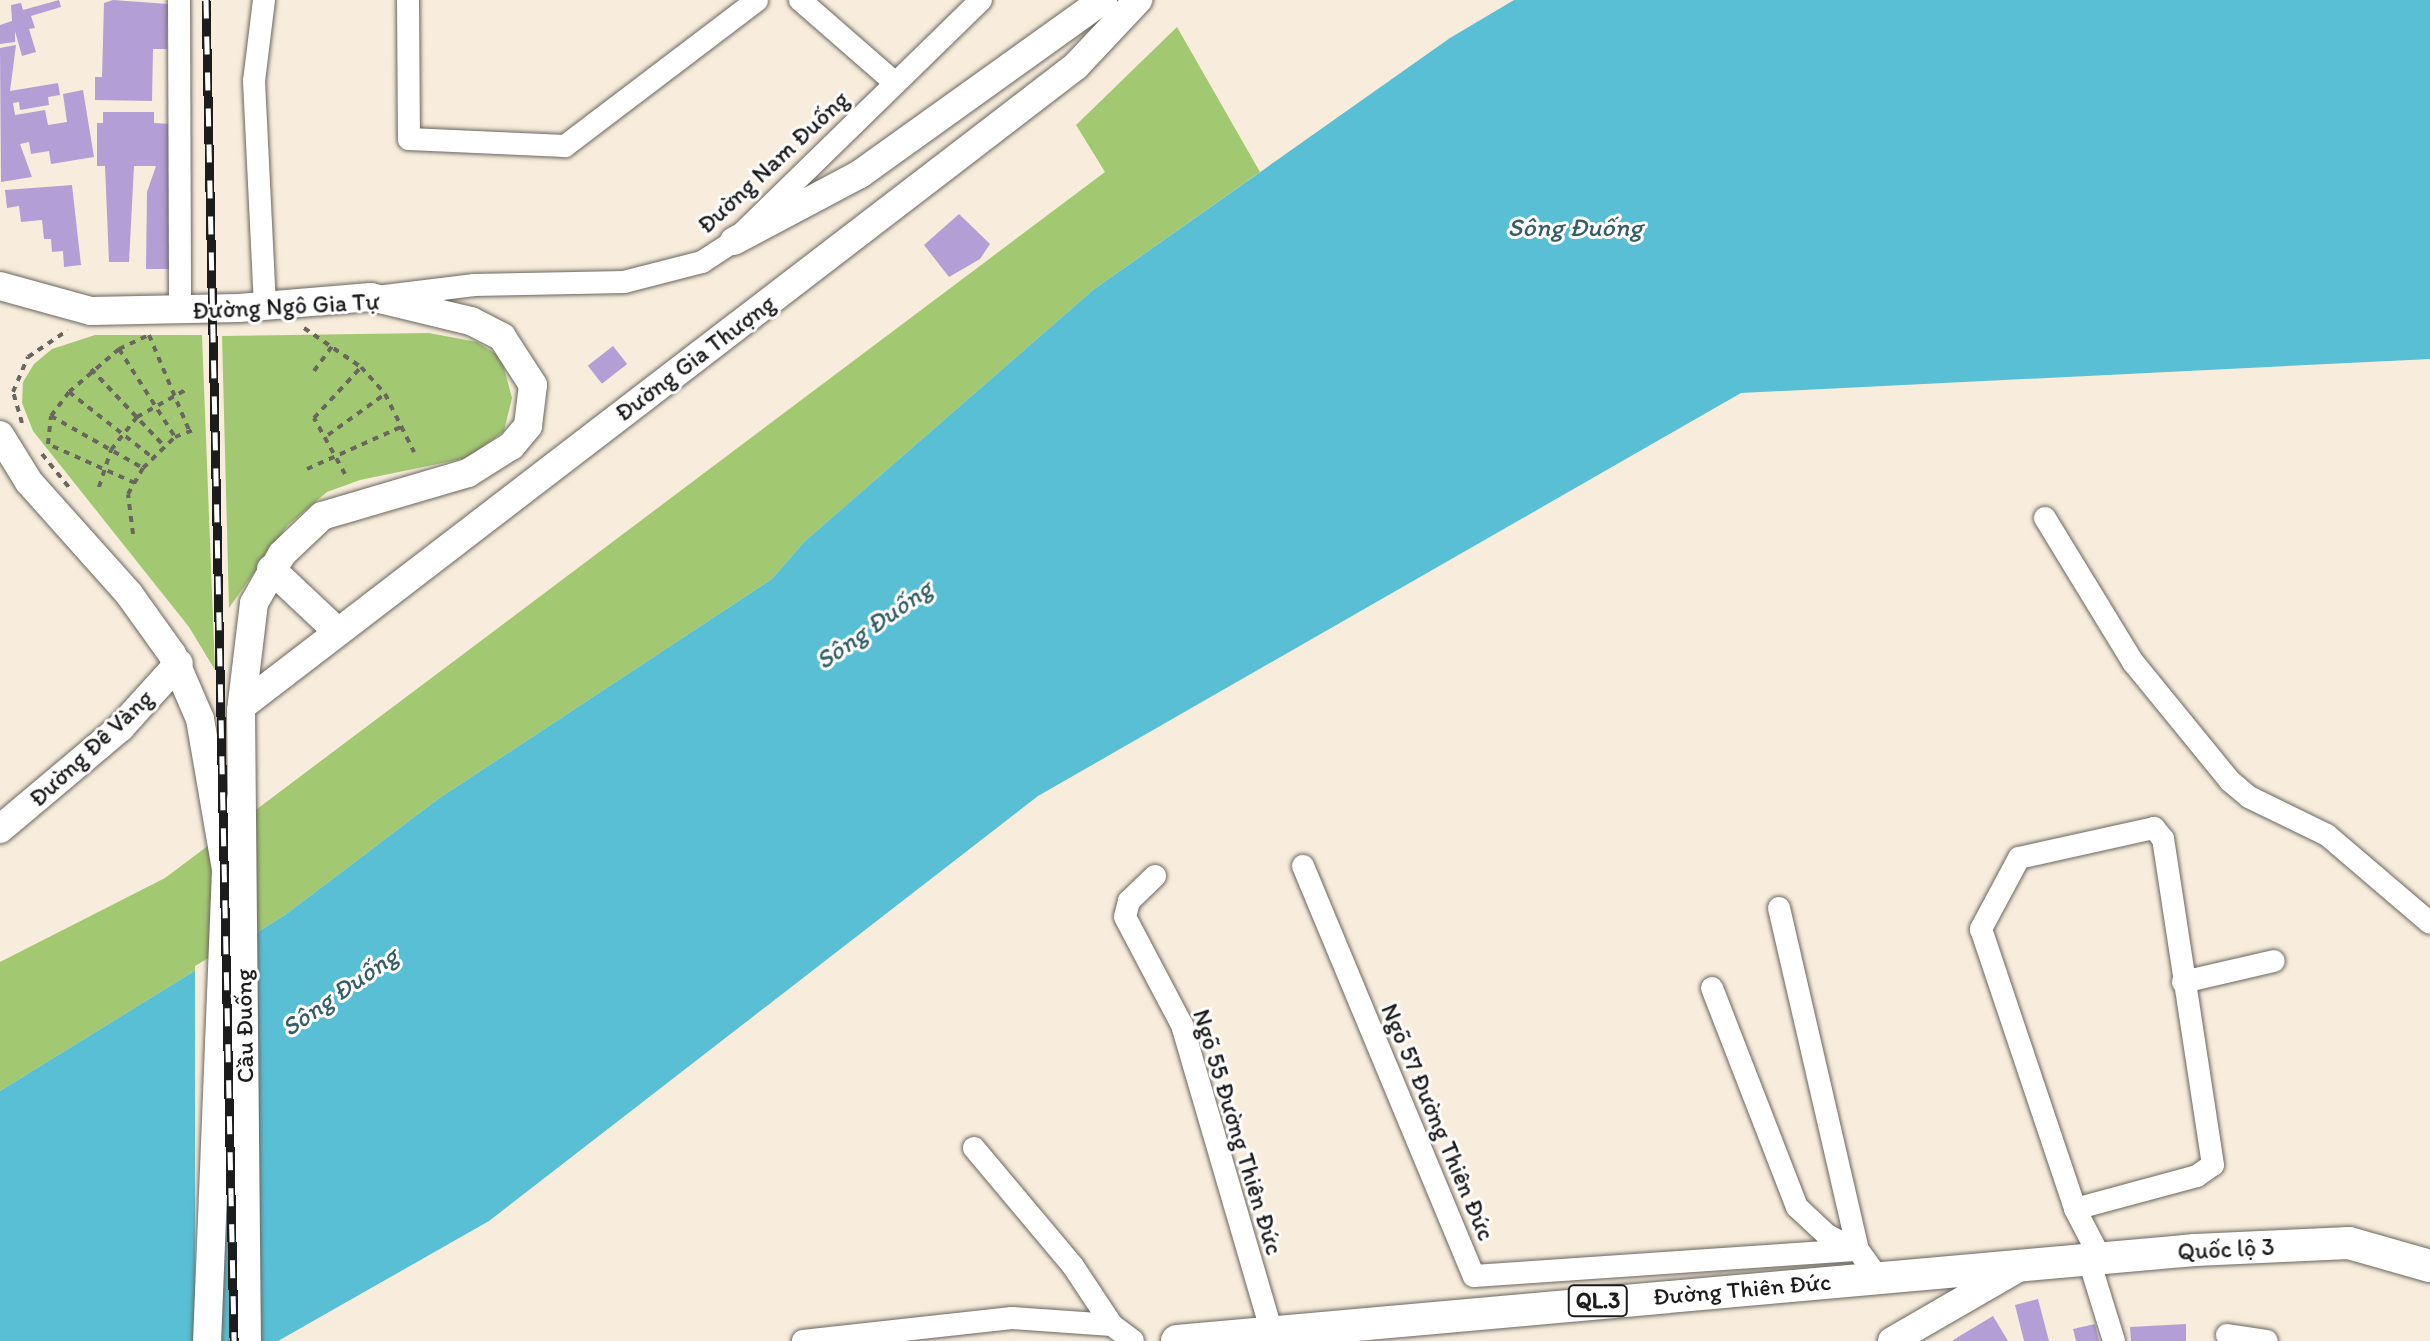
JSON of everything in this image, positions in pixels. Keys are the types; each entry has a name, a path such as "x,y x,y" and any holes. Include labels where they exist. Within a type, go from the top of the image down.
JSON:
{"highway":[{"name":"Quốc lộ 3","path":"2020,1267 2094,1257 2349,1243 2430,1266"},
{"name":"Đường Thiên Đức","path":"1177,1341 1271,1329 2020,1267"}],"main road":[{"path":"734,241 860,174 1103,0"},
{"name":"Đường Gia Thượng","path":"241,708 1076,66 1138,0"},
{"name":"Đường Ngô Gia Tự","path":"0,286 66,308 171,321 265,307 371,297 459,317 502,337 533,385 528,426 511,446 468,473 322,516 271,569 254,603 241,708"},
{"path":"12,432 29,482 129,594 179,663"},
{"path":"271,569 338,632"},
{"name":"Cầu Đuống","path":"179,663 200,719 226,870 207,1341"},
{"name":"Đường Đê Vàng","path":"0,829 121,727 179,663"},
{"name":"Cầu Đuống","path":"241,708 247,1341"},
{"path":"1892,1341 2020,1267"}],"street":[{"path":"171,321 179,0"},
{"path":"264,0 254,81 265,307"},
{"path":"408,0 409,139 565,146 757,0"},
{"path":"800,0 895,83"},
{"name":"Đường Nam Đuống","path":"371,297 469,286 637,280 702,262 734,241 981,0"},
{"path":"2045,518 2133,662 2230,781 2249,797 2327,835 2430,923"},
{"path":"2075,1209 2197,1176 2213,1165 2163,839 2154,828 2011,863 1981,937 2075,1209 2094,1257 2114,1341"},
{"name":"Ngõ 57 Đường Thiên Đức","path":"1303,866 1474,1276 1858,1250"},
{"name":"Ngõ 55 Đường Thiên Đức","path":"1155,876 1129,901 1125,917 1182,1025 1271,1329"},
{"path":"1779,908 1858,1250 1878,1278"},
{"path":"2183,982 2274,961"},
{"path":"1712,988 1797,1207 1827,1235 1858,1250"},
{"path":"974,1148 1073,1266 1112,1325 1133,1341"},
{"path":"803,1341 1012,1318 1112,1325"},
{"path":"2227,1335 2267,1341"}],"path":[{"path":"135,483 48,444 51,416 91,369 119,349 171,321"},
{"path":"12,432 13,392 28,357 74,326"},
{"path":"302,326 361,367 385,394 414,452"},
{"path":"149,335 189,430"},
{"path":"314,371 333,345"},
{"path":"119,349 175,437"},
{"path":"345,474 328,436 314,418 361,367"},
{"path":"91,369 164,446"},
{"path":"99,487 102,470 122,433 155,404 187,389"},
{"path":"69,392 152,457"},
{"path":"328,436 385,394"},
{"path":"51,416 143,468"},
{"path":"307,469 403,426"},
{"path":"133,534 128,494 143,468 175,437 196,429"},
{"path":"39,449 76,496"}],"green space":[{"path":"1177,27 1260,172 1093,290 804,542 772,579 438,799 285,915 0,1091 0,962 165,878 1105,172 1076,125"},
{"path":"429,333 477,342 501,357 512,398 504,431 467,458 360,480 327,492 287,526 229,608 222,336"},
{"path":"95,335 202,335 215,670 189,627 33,431 22,403 23,382 34,364 52,349"}],"water":[{"name":"Sông Đuống","path":"1514,0 2430,0 2430,359 1741,393 1038,796 489,1221 278,1341 0,1341 0,1091 285,915 438,799 772,579 804,542 1093,290 1450,38"}],"pier":[{"path":"222,950 195,1341 195,966"}],"building":[{"path":"59,0 61,7 31,16 35,28 29,29 36,52 22,56 15,31 15,42 0,44 0,25 12,21 11,5 21,3 23,10"},
{"path":"113,0 168,4 167,49 153,49 152,101 95,100 95,77 102,77 104,3"},
{"path":"16,45 10,91 58,83 60,95 48,97 49,105 20,110 19,102 13,103 15,115 45,110 48,125 67,122 63,94 83,90 94,157 51,164 49,151 31,154 29,142 20,144 32,177 1,182 0,48"},
{"path":"103,112 154,112 154,123 170,124 174,269 146,269 147,192 156,166 134,166 129,262 109,262 105,166 97,166 97,123 103,123"},
{"path":"72,185 81,265 64,267 63,251 52,252 51,239 44,239 42,220 21,222 19,206 7,208 5,190"},
{"path":"959,214 990,244 980,259 949,277 924,245"},
{"path":"613,346 627,364 602,384 588,366"},
{"path":"2038,1299 2049,1341 2024,1341 2015,1305"},
{"path":"1993,1316 2008,1341 1952,1341 1958,1337"},
{"path":"2095,1324 2099,1341 2076,1341 2073,1329"},
{"path":"2186,1324 2186,1341 2131,1341 2130,1327"}],"railway":[{"path":"206,0 234,1341"}]}
